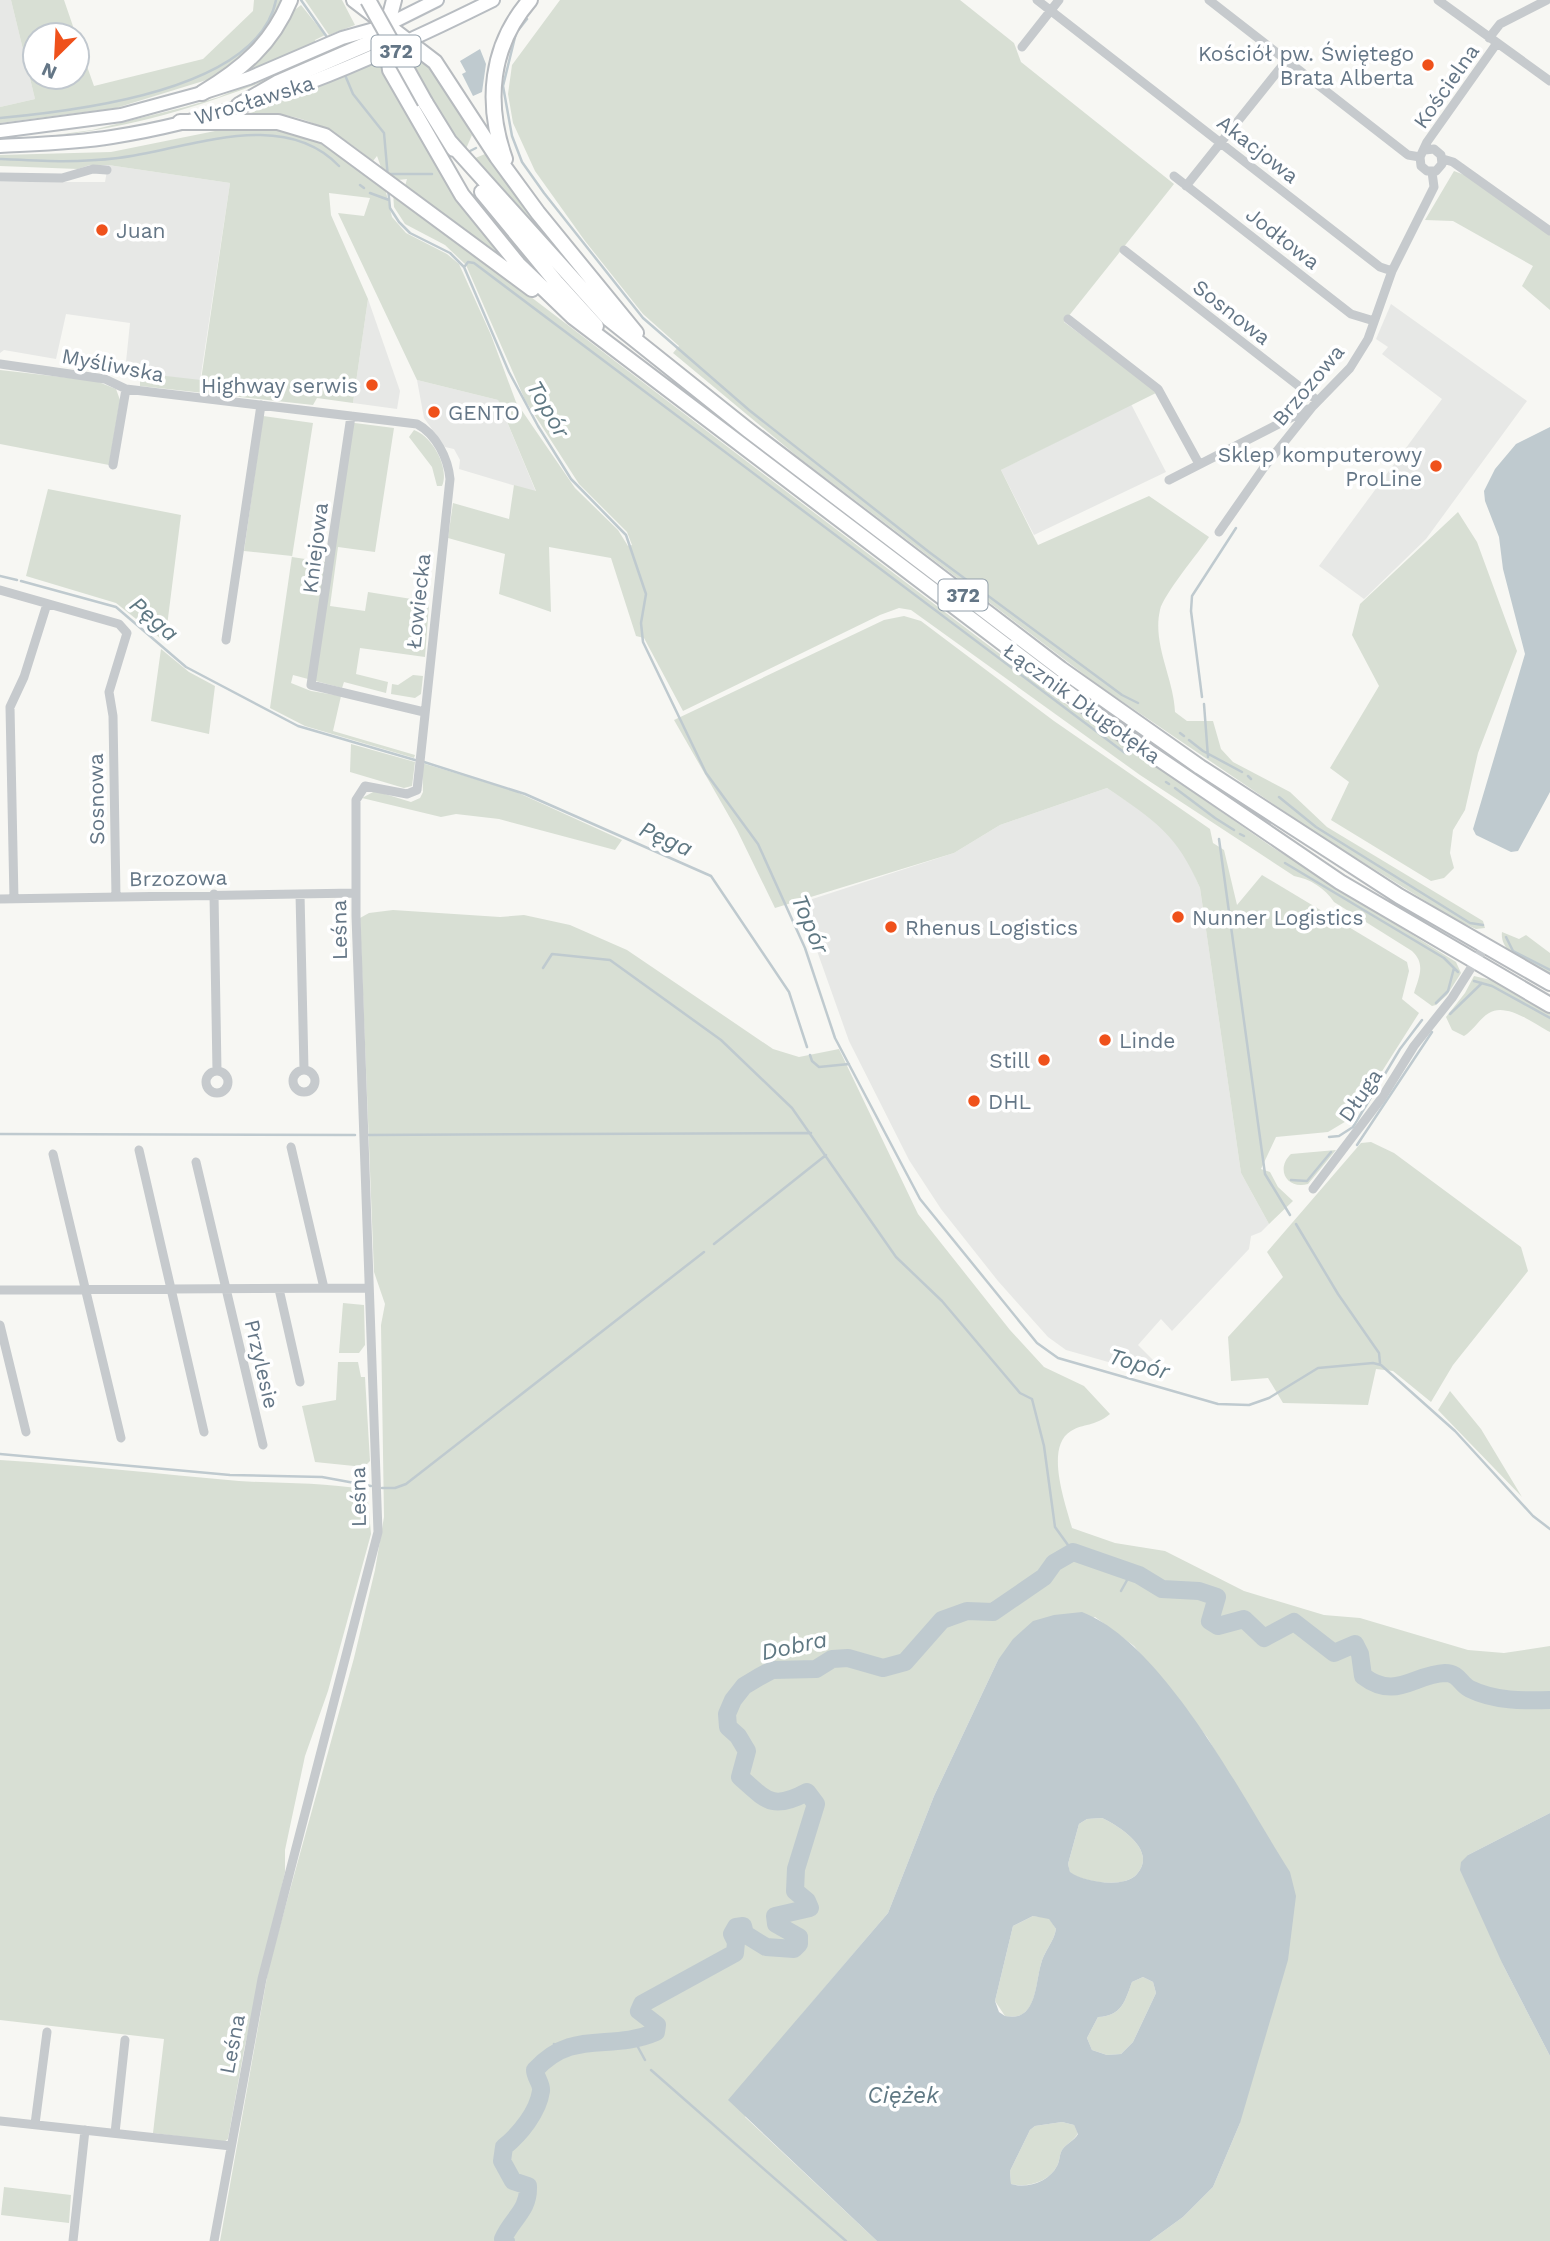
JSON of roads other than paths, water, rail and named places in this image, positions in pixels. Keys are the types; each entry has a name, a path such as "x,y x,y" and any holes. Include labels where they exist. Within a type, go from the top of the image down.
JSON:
{"main road":[{"path":"202,93 234,74 254,57 275,32 290,0"},
{"path":"354,0 435,62 511,177 615,309 677,373"},
{"name":"372","path":"368,0 425,102 478,187 584,314 637,366"},
{"path":"394,0 385,26 390,69 400,89 462,195 518,264 573,317"},
{"name":"Wrocławska","path":"0,131 121,115 202,93 249,78 342,38 385,26 437,0"},
{"path":"239,105 277,83 327,69 354,58 387,51 493,0"},
{"path":"511,177 495,129 493,87 506,38 530,0"},
{"path":"354,58 385,26"},
{"name":"Wrocławska","path":"0,146 110,138 239,105"},
{"path":"180,122 278,122 324,136 368,165 637,366"},
{"name":"372","path":"449,141 586,297 635,342 677,373"},
{"name":"Łącznik Długołęka","path":"637,366 1121,733 1340,882 1550,1005"},
{"name":"Łącznik Długołęka","path":"677,373 985,611 1144,728 1332,854 1550,983"}],"street":[{"name":"Akacjowa","path":"1037,0 1380,267 1392,271"},
{"path":"1021,47 1059,0"},
{"path":"1209,0 1408,155 1438,151 1443,159 1453,162 1550,231"},
{"path":"1438,0 1550,81"},
{"name":"Kościelna","path":"1423,154 1427,142 1493,41 1500,24 1529,4 1547,0"},
{"path":"1186,186 1286,61"},
{"path":"1423,154 1424,169 1432,172 1440,168 1443,159"},
{"path":"0,177 62,178 93,169 107,170"},
{"name":"Brzozowa","path":"1219,532 1265,466 1315,404 1350,368 1368,338 1392,271 1434,187 1432,172"},
{"name":"Jodłowa","path":"1174,176 1351,314 1374,321"},
{"name":"Sosnowa","path":"1124,250 1315,404"},
{"path":"1068,319 1158,389 1198,462"},
{"name":"Myśliwska","path":"0,364 105,379 126,389 417,424"},
{"path":"113,465 126,389"},
{"path":"1169,480 1198,462 1315,404"},
{"path":"226,640 261,405"},
{"name":"Kniejowa","path":"351,416 311,685 424,712"},
{"name":"Łowiecka","path":"413,793 418,787 450,479 443,453 417,424"},
{"path":"0,590 47,604 10,707 13,899"},
{"name":"Sosnowa","path":"47,604 118,624 125,629 127,636 109,701 113,716 116,897"},
{"name":"Leśna","path":"214,2241 262,1979 377,1532 356,893 356,800 359,791 372,786 413,793"},
{"name":"Brzozowa","path":"0,899 356,893"},
{"path":"214,894 217,1071"},
{"path":"300,894 304,1069"},
{"name":"Długa","path":"1312,1189 1381,1099 1485,946"},
{"path":"290,1147 324,1289"},
{"path":"139,1150 204,1432"},
{"path":"53,1154 121,1438"},
{"name":"Przylesie","path":"196,1162 263,1445"},
{"name":"Przylesie","path":"0,1290 369,1288"},
{"name":"Przylesie","path":"279,1289 300,1382"},
{"path":"0,1325 26,1432"},
{"path":"36,2124 47,2032"},
{"path":"115,2133 125,2040"},
{"path":"0,2121 231,2146"},
{"path":"73,2241 85,2130"}],"water":[{"path":"480,49 486,64 482,92 473,96 462,74 466,72 460,61"},
{"path":"1550,427 1550,792 1518,851 1511,852 1476,835 1473,829 1525,654 1503,569 1499,537 1485,501 1484,491 1495,469 1516,444"},
{"name":"Ciężek","path":"1082,1612 1113,1629 1143,1656 1199,1726 1290,1872 1296,1896 1288,1960 1240,2123 1213,2187 1183,2217 1150,2241 877,2241 728,2100 888,1913 934,1796 998,1660 1013,1639 1033,1621 1054,1615","holes":["1102,1818 1126,1833 1140,1848 1142,1865 1131,1879 1104,1882 1085,1879 1070,1872 1068,1864 1079,1824 1087,1819","1033,1916 1049,1919 1056,1929 1042,1959 1033,2000 1029,2008 1015,2017 999,2012 995,2001 1013,1926","1143,1977 1153,1982 1156,1993 1133,2042 1121,2054 1107,2055 1092,2050 1087,2038 1098,2017 1112,2014 1121,2006 1132,1982","1062,2122 1074,2125 1078,2134 1062,2150 1057,2166 1049,2176 1030,2185 1011,2184 1010,2171 1030,2130 1035,2126"]},
{"path":"1550,1813 1550,2056 1503,1965 1460,1870 1461,1862 1468,1855"}],"waterway":[{"path":"0,118 116,102 201,75 236,56 262,31 276,0"},
{"name":"Topór","path":"301,0 329,40"},
{"path":"527,19 516,33 503,86 512,136 522,162 643,318 749,410 929,552 1122,695 1138,703"},
{"name":"Topór","path":"345,75 353,94 384,133 388,178"},
{"path":"0,159 103,160 233,136 262,135 290,138 316,148 339,166"},
{"path":"470,151 476,148"},
{"path":"389,174 432,174"},
{"path":"360,185 364,188"},
{"name":"Topór","path":"388,188 390,208 399,222 410,233 450,253 464,267 509,372 538,426 571,479 626,535 646,594 641,623 643,642 706,773 758,844 805,948 835,1038 920,1199 1037,1343 1058,1358 1218,1404 1249,1405 1269,1398 1318,1368 1373,1363 1381,1365 1455,1431 1533,1516 1550,1529"},
{"path":"370,193 389,200"},
{"path":"465,266 468,262 474,263 1125,753"},
{"path":"1202,697 1191,611 1192,596 1236,528"},
{"name":"Pęga","path":"0,576 17,580"},
{"name":"Pęga","path":"21,581 116,607 186,667 298,726 415,760"},
{"path":"1204,704 1208,757"},
{"path":"1180,733 1184,736"},
{"path":"1189,740 1203,751 1242,772"},
{"name":"Pęga","path":"424,762 525,794 711,876 789,992 807,1047"},
{"path":"1248,776 1251,779"},
{"path":"1175,788 1215,818"},
{"path":"1279,797 1316,827 1470,923 1483,925"},
{"path":"1215,818 1234,830"},
{"path":"1240,834 1244,836"},
{"path":"1219,839 1265,1174 1290,1215"},
{"path":"1285,863 1444,958 1458,972"},
{"path":"1506,937 1513,951 1550,970"},
{"path":"543,968 552,954 610,960 721,1040 792,1108 896,1257 942,1301 1020,1393 1032,1399 1044,1446 1055,1527 1073,1552"},
{"path":"1436,1003 1448,991 1454,968"},
{"path":"1474,981 1492,986 1550,1018"},
{"path":"1450,1014 1482,983"},
{"path":"1329,1137 1339,1136 1353,1127 1400,1049 1422,1020"},
{"path":"1357,1145 1432,1032"},
{"name":"Pęga","path":"810,1055 819,1067 849,1064"},
{"path":"367,1135 811,1133"},
{"path":"0,1134 355,1135"},
{"path":"1291,1180 1307,1181 1331,1152"},
{"path":"714,1244 826,1155"},
{"path":"1296,1224 1338,1294 1379,1353 1380,1363"},
{"path":"382,1488 395,1488 406,1484 704,1252"},
{"path":"0,1454 230,1475 322,1477 371,1486"},
{"name":"Dobra","path":"506,2241 503,2239 526,2202 528,2186 513,2181 502,2161 504,2147 522,2129 536,2107 541,2088 535,2070 563,2049 639,2038 656,2032 657,2025 639,2011 642,2004 735,1953 736,1942 732,1934 736,1927 743,1926 745,1934 766,1947 794,1949 799,1944 799,1937 776,1924 775,1916 810,1908 807,1901 795,1891 796,1869 816,1804 807,1792 777,1802 757,1792 740,1777 747,1751 738,1736 728,1727 727,1714 733,1700 744,1686 772,1670 816,1669 832,1659 848,1658 883,1668 905,1662 942,1620 967,1611 993,1612 1044,1577 1054,1563 1073,1552 1139,1575 1162,1589 1199,1591 1217,1597 1210,1621 1218,1626 1244,1619 1264,1638 1294,1622 1334,1653 1355,1644 1360,1654 1363,1676 1375,1683 1395,1686 1445,1673 1453,1675 1470,1689 1489,1696 1550,1700"},
{"path":"1121,1591 1131,1573"},
{"path":"633,2038 645,2060"},
{"name":"Dobra","path":"554,2044 557,2051"},
{"path":"651,2070 846,2241"}],"place":[{"name":"Kościół pw. Świętego Brata Alberta","path":"1428,65"},
{"name":"Juan","path":"102,230"},
{"name":"Highway serwis","path":"372,385"},
{"name":"GENTO","path":"434,412"},
{"name":"Sklep komputerowy ProLine","path":"1436,466"},
{"name":"Nunner Logistics","path":"1178,917"},
{"name":"Rhenus Logistics","path":"891,927"},
{"name":"Linde","path":"1105,1040"},
{"name":"Still","path":"1044,1060"},
{"name":"DHL","path":"974,1101"}]}
